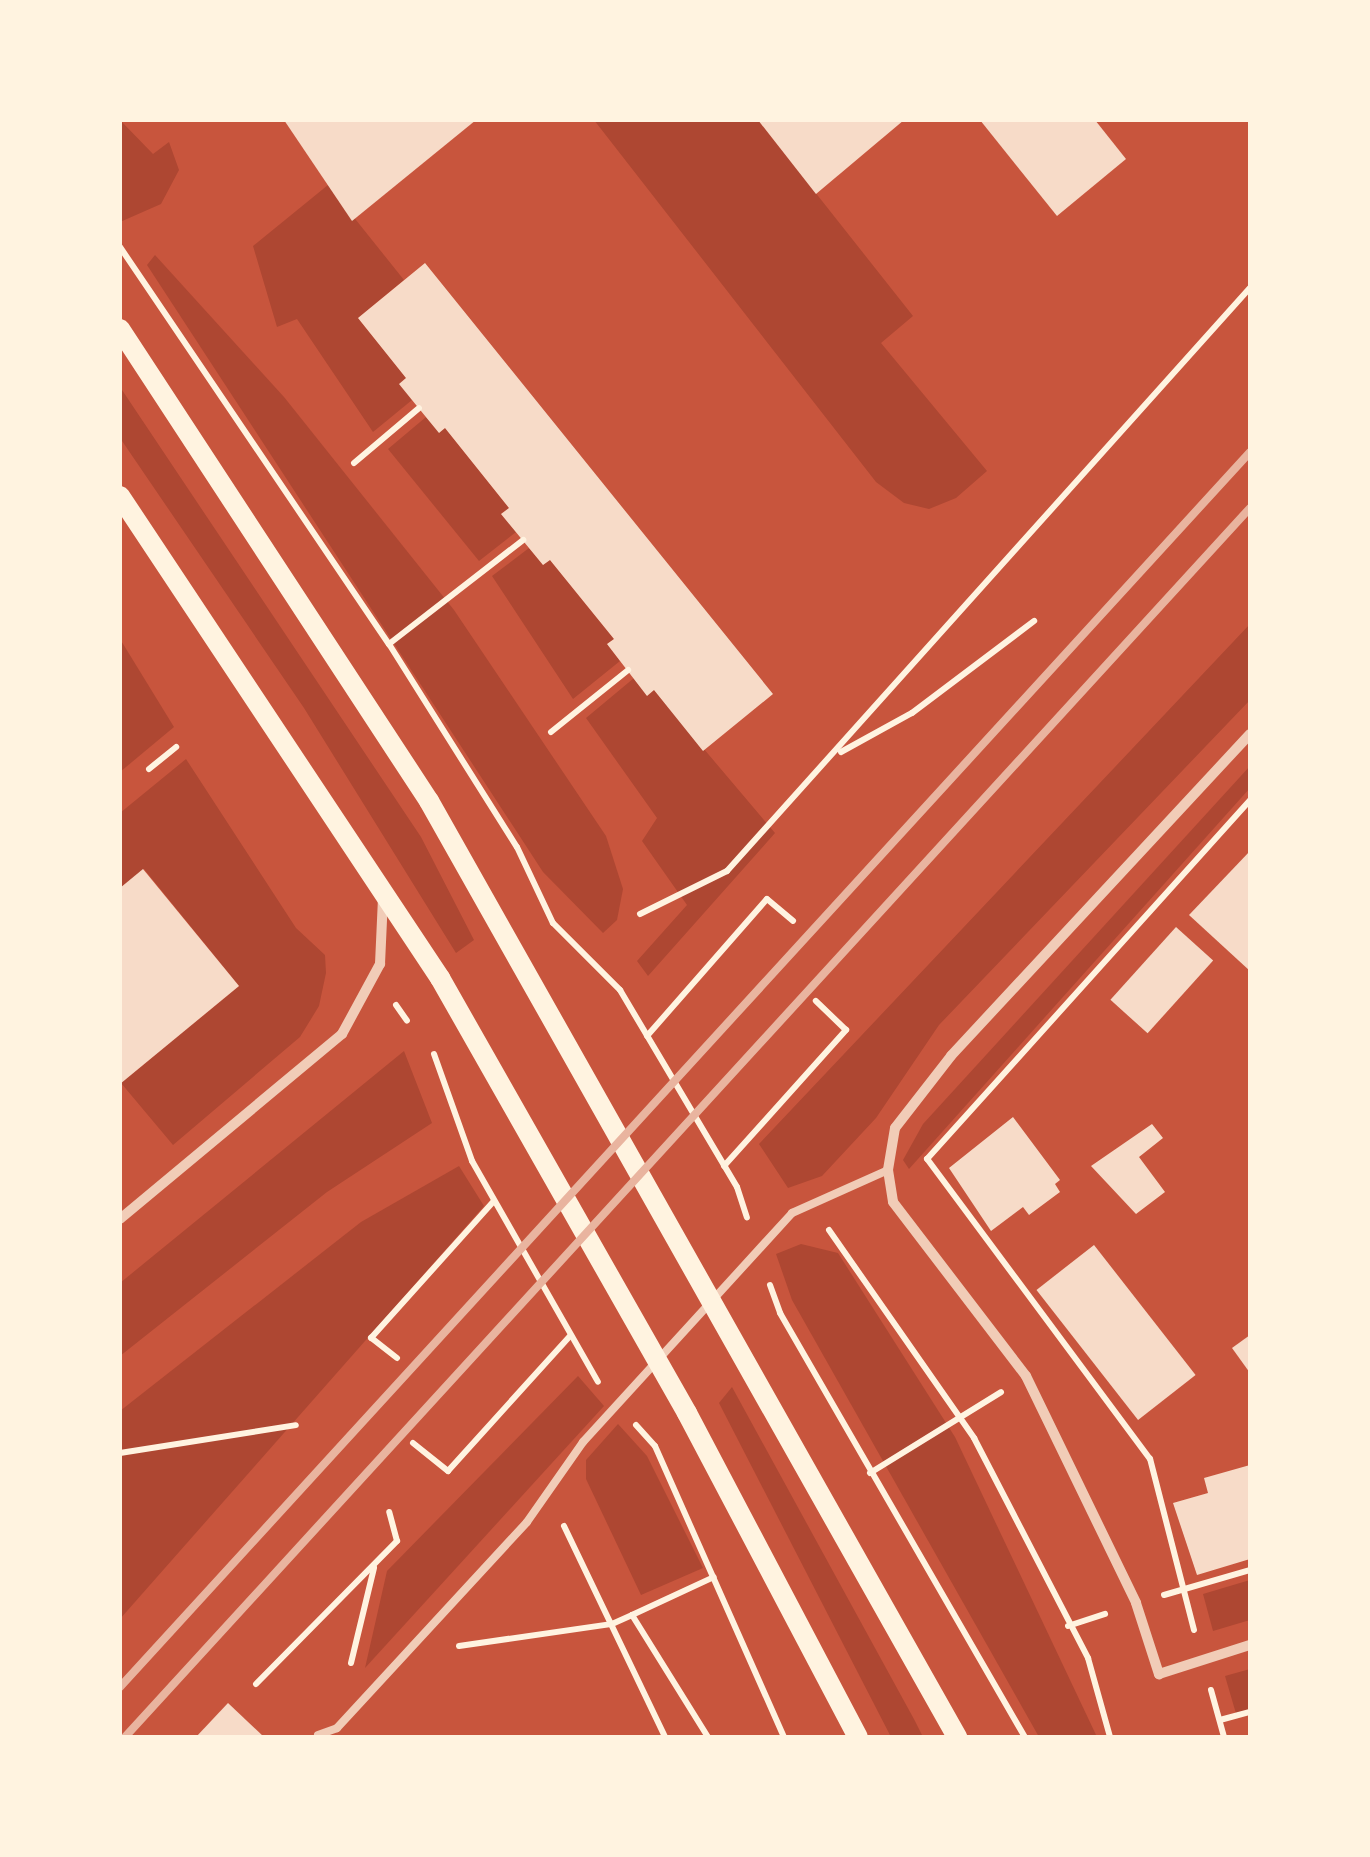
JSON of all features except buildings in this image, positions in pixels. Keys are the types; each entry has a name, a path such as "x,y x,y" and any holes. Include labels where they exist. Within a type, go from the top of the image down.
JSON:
{"main road":[{"path":"120,329 388,736 744,1352 957,1737"},
{"path":"120,496 383,888 464,1020 687,1413 858,1737"}],"street":[{"path":"1250,734 951,1056 896,1128 888,1170 894,1202 1026,1376 1128,1586 1159,1674 1250,1645"},
{"path":"120,1219 342,1034 380,964 383,888"}],"lane":[{"path":"318,1736 337,1728 549,1496 583,1442 809,1200 888,1170"}],"path":[{"path":"120,247 389,644 517,847 553,923 620,990 724,1166 749,1223"},
{"path":"640,914 728,871 1250,288"},
{"path":"354,463 419,408"},
{"path":"389,644 522,540"},
{"path":"836,754 912,713 1034,621"},
{"path":"551,732 628,670"},
{"path":"149,769 176,747"},
{"path":"1224,1737 1150,1458 927,1159 1250,800"},
{"path":"648,1036 767,900 793,921"},
{"path":"724,1166 846,1030 816,1001"},
{"path":"434,1054 472,1160 604,1389"},
{"path":"809,1200 960,1417 1088,1658 1110,1737"},
{"path":"398,1358 371,1338 494,1202"},
{"path":"768,1277 780,1313 1025,1737"},
{"path":"414,1443 448,1471 570,1336"},
{"path":"870,1472 1026,1376"},
{"path":"630,1418 655,1446 784,1737"},
{"path":"120,1453 296,1425"},
{"path":"549,1496 665,1737"},
{"path":"256,1684 397,1541 390,1512"},
{"path":"350,1668 374,1567"},
{"path":"455,1646 612,1624 714,1577"},
{"path":"632,1615 708,1737"},
{"path":"1220,1720 1250,1712"}],"shaded area":[{"path":"120,120 153,154 169,142 179,170 161,204 120,222"},
{"path":"594,120 758,120 913,316 881,343 987,471 956,498 929,509 904,503 876,482"},
{"path":"328,185 404,280 358,318 406,378 400,384 412,400 373,432 297,319 277,327 253,246"},
{"path":"155,255 284,397 454,610 606,836 623,889 617,920 603,933 543,872 147,265"},
{"path":"120,387 421,837 474,940 456,953 304,708 120,438"},
{"path":"426,417 439,432 445,428 509,508 501,514 516,532 479,561 388,449"},
{"path":"529,548 543,565 550,560 614,639 607,644 620,661 573,699 492,576"},
{"path":"1250,624 1250,700 939,1025 876,1118 822,1176 788,1188 759,1144"},
{"path":"120,639 174,727 120,772"},
{"path":"634,678 647,695 654,690 775,833 648,976 637,961 687,905 642,841 657,818 586,718"},
{"path":"186,759 296,928 325,955 326,973 319,1006 300,1037 173,1145 121,1083 239,986 144,869 120,888 120,813"},
{"path":"1250,766 1250,788 909,1169 903,1160 923,1124"},
{"path":"404,1051 432,1123 327,1192 120,1356 120,1283"},
{"path":"459,1166 484,1206 120,1619 120,1411 361,1222"},
{"path":"801,1244 838,1253 955,1437 1097,1737 1039,1737 792,1300 776,1254"},
{"path":"578,1376 604,1406 365,1668 387,1571"},
{"path":"732,1387 923,1737 891,1737 719,1403"},
{"path":"618,1424 647,1456 703,1568 641,1595 586,1479 586,1460"},
{"path":"1250,1580 1250,1620 1213,1631 1203,1594"},
{"path":"1250,1669 1250,1714 1237,1717 1225,1676"}],"railway":[{"path":"120,1687 1250,452"},
{"path":"125,1737 1250,508"}]}
